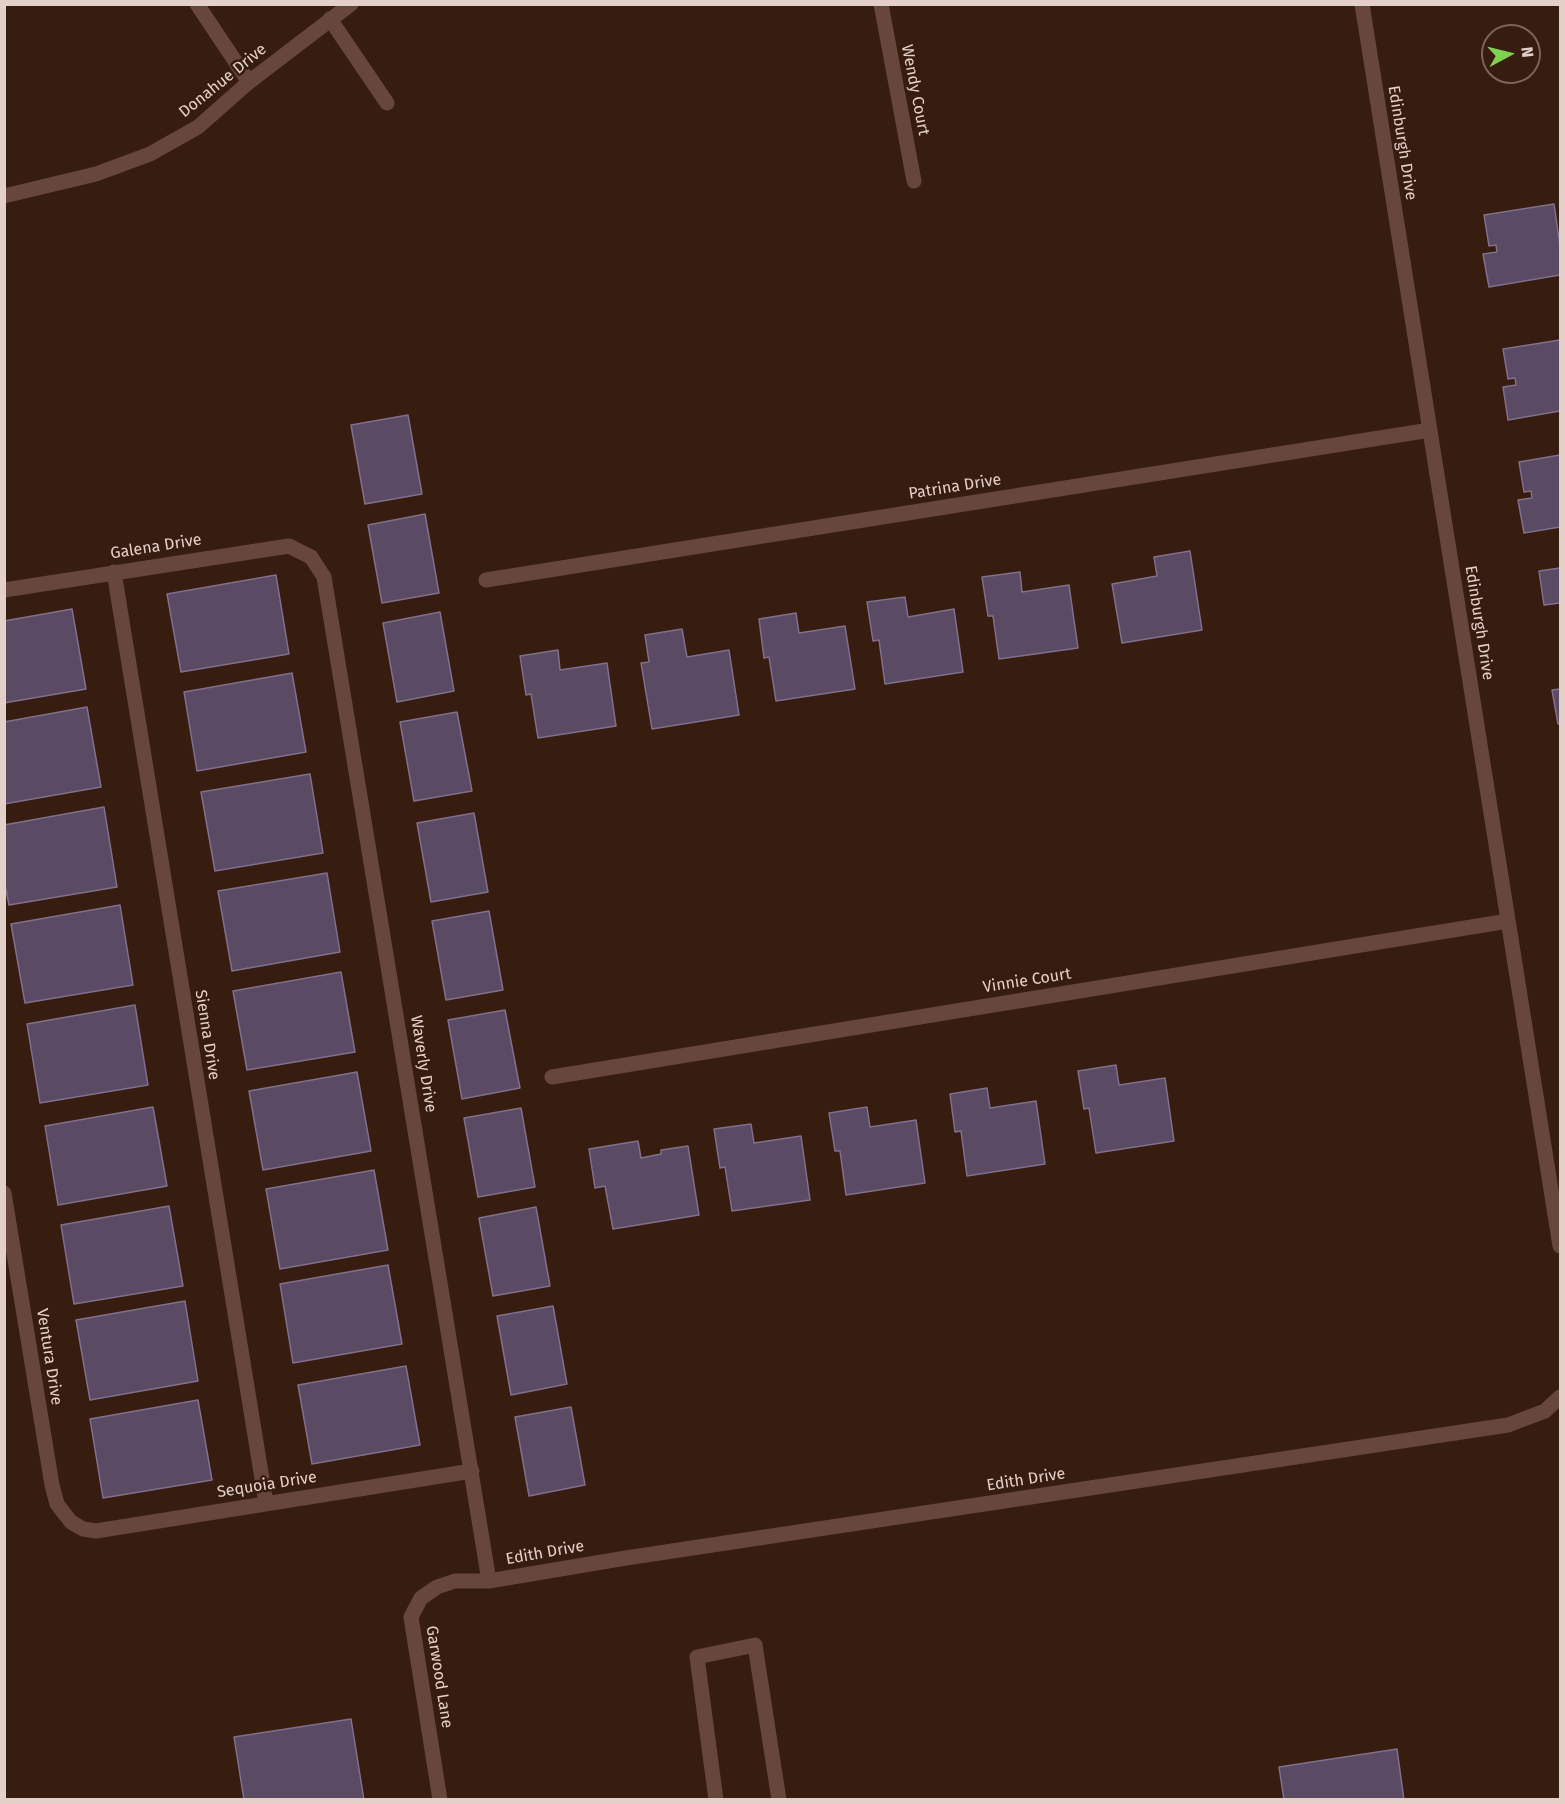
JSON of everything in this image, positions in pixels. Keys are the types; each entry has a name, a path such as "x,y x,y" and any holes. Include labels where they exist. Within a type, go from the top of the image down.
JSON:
{"street":[{"path":"197,4 249,82"},
{"name":"Donahue Drive","path":"4,196 96,174 150,154 198,127 249,82 351,4"},
{"name":"Wendy Court","path":"881,4 914,181"},
{"name":"Edinburgh Drive","path":"1362,4 1560,1246"},
{"path":"330,19 387,103"},
{"name":"Patrina Drive","path":"486,580 1430,430"},
{"name":"Galena Drive","path":"4,590 273,547 289,546 311,557"},
{"name":"Waverly Drive","path":"311,557 319,567 326,586 489,1581"},
{"name":"Sienna Drive","path":"114,572 266,1503"},
{"name":"Vinnie Court","path":"552,1077 1508,921"},
{"name":"Ventura Drive","path":"4,1193 52,1485 57,1504 71,1522"},
{"name":"Edith Drive","path":"489,1581 649,1554 1508,1425 1545,1411 1560,1397"},
{"name":"Sequoia Drive","path":"71,1522 83,1529 96,1531 472,1471"},
{"name":"Garwood Lane","path":"440,1800 411,1617 421,1598 437,1587 454,1581 489,1581"},
{"path":"716,1800 697,1657 755,1645 779,1800"}],"building":[{"path":"1554,204 1560,246 1560,275 1489,287 1483,254 1497,252 1496,245 1489,246 1484,215"},
{"path":"1560,340 1560,411 1508,420 1503,387 1516,385 1515,378 1508,379 1503,349"},
{"path":"408,415 422,494 365,504 351,425"},
{"path":"1560,455 1560,527 1524,533 1518,500 1532,498 1531,491 1524,492 1519,462"},
{"path":"425,514 439,593 382,603 368,525"},
{"path":"1190,551 1202,630 1122,643 1112,584 1157,576 1154,557"},
{"path":"1560,568 1560,603 1544,605 1539,571"},
{"path":"1020,572 1022,592 1069,585 1078,648 999,659 993,616 988,616 982,577"},
{"path":"276,575 289,654 181,672 167,594"},
{"path":"905,597 908,617 954,609 963,672 885,684 879,640 873,641 867,602"},
{"path":"72,609 86,689 4,703 4,621"},
{"path":"440,612 454,691 397,702 383,623"},
{"path":"796,613 799,633 845,626 855,689 776,701 769,657 764,658 759,619"},
{"path":"682,629 687,657 729,650 739,715 652,729 641,663 649,662 645,635"},
{"path":"558,650 560,670 607,663 616,726 538,738 531,694 526,695 520,656"},
{"path":"292,673 306,752 197,771 184,692"},
{"path":"1560,689 1560,723 1558,724 1552,690"},
{"path":"87,707 101,787 4,804 4,722"},
{"path":"457,712 472,791 414,801 400,722"},
{"path":"310,774 323,853 215,871 201,792"},
{"path":"104,807 117,887 9,905 4,880 4,825"},
{"path":"474,813 488,892 431,902 417,823"},
{"path":"327,873 340,952 232,971 218,891"},
{"path":"120,905 133,985 25,1003 11,924"},
{"path":"489,911 503,990 446,1000 432,921"},
{"path":"341,972 355,1052 247,1070 233,991"},
{"path":"135,1005 148,1085 40,1103 27,1024"},
{"path":"505,1010 520,1088 462,1099 448,1020"},
{"path":"1116,1065 1119,1085 1165,1078 1174,1141 1096,1153 1089,1108 1084,1109 1078,1071"},
{"path":"357,1072 371,1151 263,1170 249,1091"},
{"path":"987,1088 990,1108 1036,1101 1045,1164 967,1176 961,1131 955,1132 950,1094"},
{"path":"153,1107 167,1186 58,1205 45,1126"},
{"path":"867,1107 870,1127 916,1120 925,1183 846,1195 840,1151 835,1151 829,1113"},
{"path":"521,1108 535,1187 478,1197 464,1118"},
{"path":"751,1124 754,1143 801,1136 810,1200 732,1211 725,1167 720,1168 714,1129"},
{"path":"638,1141 641,1158 661,1154 661,1150 688,1146 699,1215 613,1229 605,1186 595,1188 589,1149"},
{"path":"374,1170 388,1250 280,1269 266,1189"},
{"path":"169,1206 183,1286 74,1304 61,1225"},
{"path":"536,1207 550,1286 493,1296 479,1218"},
{"path":"388,1265 402,1344 293,1363 280,1284"},
{"path":"185,1301 198,1381 90,1400 76,1320"},
{"path":"553,1306 567,1384 511,1395 497,1316"},
{"path":"406,1366 420,1445 312,1464 298,1385"},
{"path":"198,1400 212,1480 103,1498 90,1419"},
{"path":"571,1407 585,1485 529,1496 515,1417"},
{"path":"351,1719 364,1800 244,1800 234,1737"},
{"path":"1397,1749 1404,1800 1284,1800 1279,1767"}]}
